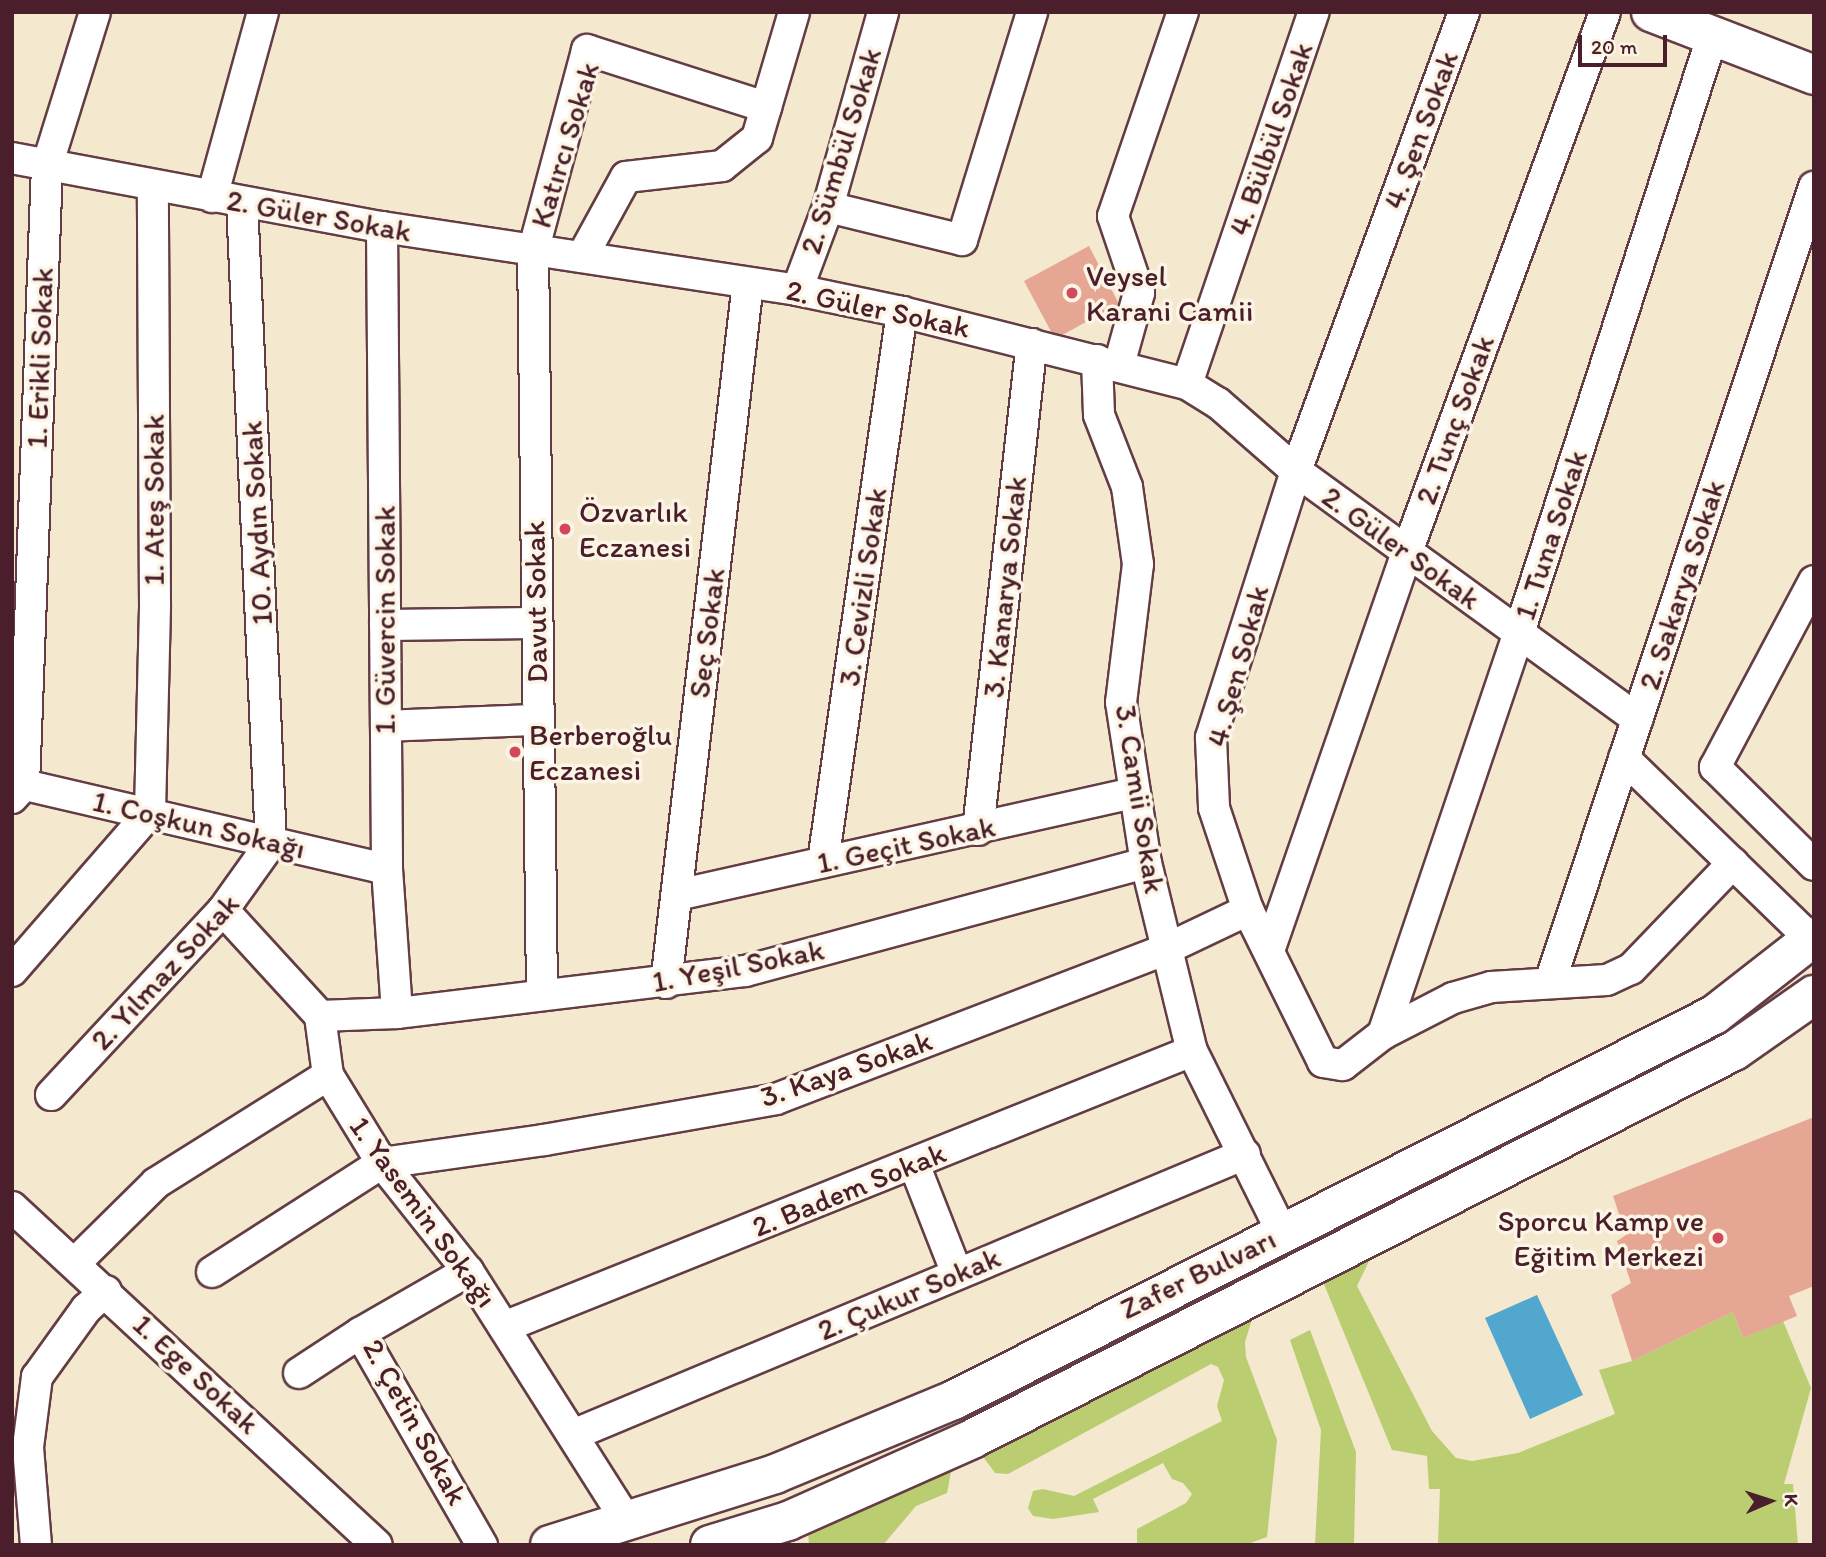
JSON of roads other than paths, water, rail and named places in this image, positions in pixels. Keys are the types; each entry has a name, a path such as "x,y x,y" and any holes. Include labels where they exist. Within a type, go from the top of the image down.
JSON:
{"main road":[{"path":"1651,12 1717,23 1814,75"},
{"name":"Zafer Bulvarı","path":"550,1545 775,1474 954,1400 1714,1014 1813,938"},
{"name":"Zafer Bulvarı","path":"710,1545 789,1533 1308,1266 1410,1220 1734,1051 1814,995"},
{"path":"775,1474 789,1533"}],"street":[{"name":"1. Erikli Sokak","path":"16,788 47,166 95,12"},
{"path":"212,197 263,12"},
{"path":"582,257 626,177 722,166 757,138 794,12"},
{"name":"2. Sümbül Sokak","path":"797,290 828,207 883,12"},
{"path":"828,207 962,240 1032,12"},
{"name":"3. Camii Sokak","path":"1166,949 1146,863 1121,702 1138,564 1127,487 1099,415 1108,363 1139,293 1113,216 1183,12"},
{"name":"4. Bülbül Sokak","path":"1187,384 1314,12"},
{"name":"4. Şen Sokak","path":"1464,12 1296,471 1211,738 1214,808 1248,910 1270,948 1323,1062 1343,1065 1383,1034 1453,998 1490,987 1607,981 1631,968 1733,863"},
{"name":"2. Tunç Sokak","path":"1270,948 1407,552 1605,12"},
{"name":"1. Tuna Sokak","path":"1383,1034 1519,633 1717,23"},
{"name":"Katırcı Sokak","path":"533,252 587,50 766,107"},
{"name":"2. Güler Sokak","path":"12,158 153,187 382,227 797,290 902,312 1187,384 1218,403 1296,471 1637,719"},
{"name":"1. Ateş Sokak","path":"150,812 155,604 153,187"},
{"name":"2. Sakarya Sokak","path":"1549,982 1814,187"},
{"name":"10. Aydın Sokak","path":"242,203 271,843"},
{"name":"1. Güvercin Sokak","path":"382,227 387,869 397,1013"},
{"name":"Davut Sokak","path":"533,252 535,623 542,994"},
{"name":"Seç Sokak","path":"666,983 748,283"},
{"name":"3. Cevizli Sokak","path":"823,862 902,312"},
{"name":"3. Kanarya Sokak","path":"978,830 1032,344"},
{"path":"1812,857 1715,766 1814,581"},
{"path":"385,625 535,623"},
{"path":"386,726 537,719"},
{"path":"1624,758 1813,938"},
{"name":"1. Coşkun Sokağı","path":"16,788 150,812 387,869"},
{"name":"1. Geçit Sokak","path":"677,895 1135,793"},
{"path":"12,971 150,812"},
{"name":"2. Yılmaz Sokak","path":"51,1095 223,910 249,880 271,843"},
{"name":"1. Yeşil Sokak","path":"320,1016 397,1013 542,994 666,983 745,971 1146,863"},
{"path":"223,910 320,1016"},
{"name":"3. Kaya Sokak","path":"382,1163 544,1140 776,1099 1166,949 1248,910"},
{"path":"1166,949 1192,1051 1282,1232"},
{"name":"1. Yasemin Sokağı","path":"320,1016 328,1075 382,1163 468,1271 575,1434 626,1520"},
{"name":"2. Badem Sokak","path":"504,1327 1192,1051"},
{"path":"75,1263 156,1183 328,1075"},
{"name":"2. Çukur Sokak","path":"575,1434 1245,1154"},
{"path":"212,1272 382,1163"},
{"path":"914,1164 957,1274"},
{"name":"1. Ege Sokak","path":"12,1207 106,1291 377,1545"},
{"name":"2. Çetin Sokak","path":"468,1271 360,1334 482,1545"},
{"path":"36,1545 28,1447 37,1377 86,1309 106,1291"},
{"path":"299,1373 360,1334"}],"water":[{"path":"1537,1295 1583,1395 1530,1419 1485,1318"}],"place":[{"name":"Veysel Karani Camii","path":"1072,293"},
{"name":"Özvarlık Eczanesi","path":"565,529"},
{"name":"Berberoğlu Eczanesi","path":"515,752"},
{"name":"Sporcu Kamp ve Eğitim Merkezi","path":"1718,1238"}]}
